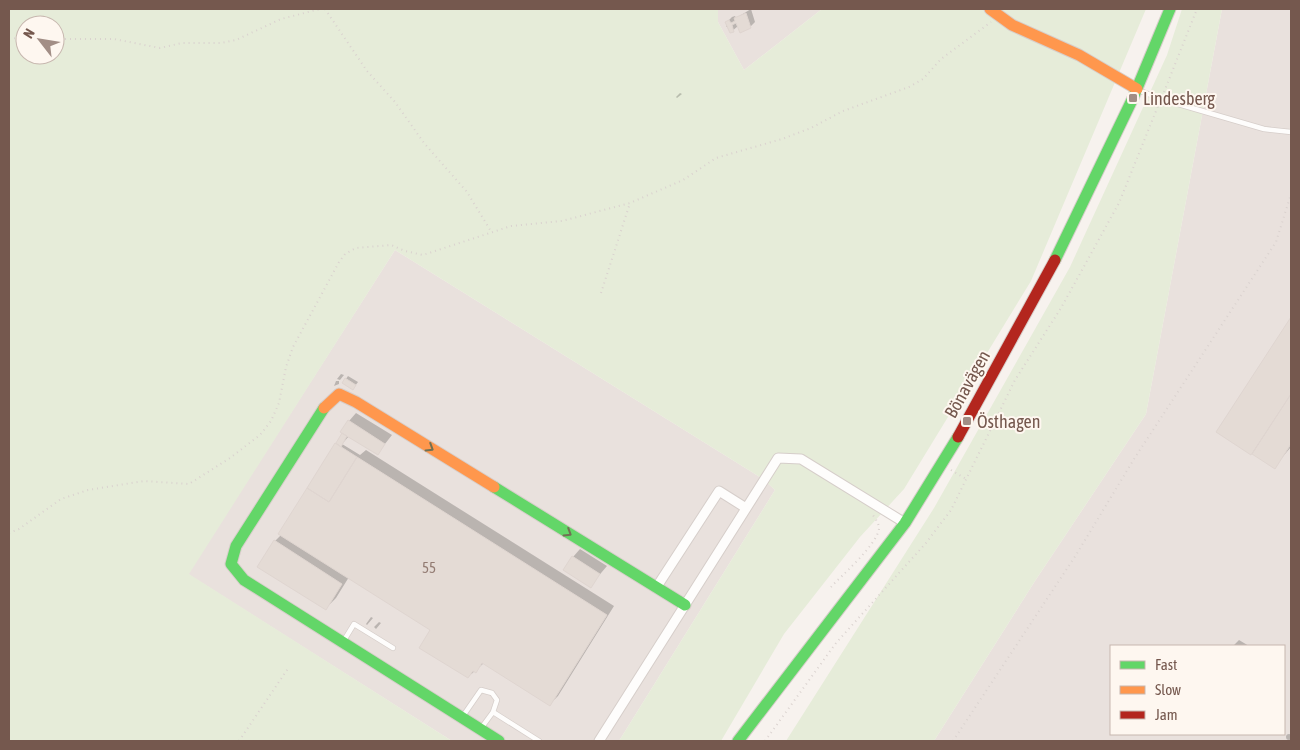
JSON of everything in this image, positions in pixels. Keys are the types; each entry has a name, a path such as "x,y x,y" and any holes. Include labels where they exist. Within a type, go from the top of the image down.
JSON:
{"street":[{"name":"Bönavägen","path":"738,741 742,732 829,625 905,523 942,465 1048,275 1137,89 1170,9"},
{"path":"995,12 1012,25 1079,55 1137,89"},
{"path":"499,741 244,580 231,564 236,546 328,402 338,394 356,402 684,605"},
{"path":"599,741 778,458 801,459 905,523"},
{"path":"656,588 719,491 746,508"}],"lane":[{"path":"1137,89 1161,99 1264,129 1291,132"},
{"path":"342,643 354,624 393,648"},
{"path":"462,717 481,690 492,693 497,700 493,712 480,729"},
{"path":"493,712 539,741"}],"path":[{"path":"65,39 114,39 160,48 182,44 221,43 236,40 281,19 320,9"},
{"path":"325,9 367,71 395,102 424,143 467,192 492,232"},
{"path":"765,741 836,643 926,543 951,510 1015,380 1061,308 1119,203 1197,9"},
{"path":"9,532 19,529 61,500 88,490 144,481 189,484 230,458 260,435 271,421 279,403 286,367 293,347 339,262 345,254 356,248 391,245 405,252 423,255 511,226 562,221 630,203 683,180 716,158 782,139 811,128 844,111 909,87 923,79 941,59 995,12"},
{"path":"953,741 1076,555 1134,459 1276,242 1291,194"},
{"path":"602,293 630,203"},
{"path":"830,587 871,544 879,530 878,522 872,515"},
{"path":"239,741 289,667"}],"shaded area":[{"path":"718,9 822,9 744,70 718,22"},
{"path":"1222,9 1291,9 1291,741 934,741 1035,581 1146,414"},
{"path":"395,250 763,479 775,490 619,741 452,741 188,574"}],"green space":[{"path":"9,9 718,9 718,22 744,70 822,9 1146,9 1031,281 904,489 860,537 784,634 721,741 619,741 775,490 763,479 395,250 189,574 452,741 9,741"},
{"path":"1182,9 1222,9 1146,414 1035,581 934,741 786,741 934,508 1070,267 1167,55"}],"building":[{"path":"746,13 751,28 740,33 736,23 732,25 734,32 730,33 725,22 729,20 731,23 735,21 734,18"},
{"path":"1291,317 1291,394 1251,455 1216,432"},
{"path":"345,378 356,385 353,390 342,383"},
{"path":"1291,394 1291,444 1275,469 1252,454"},
{"path":"348,420 385,444 378,455 340,432"},
{"path":"342,433 347,436 341,447 336,443"},
{"path":"335,443 357,457 329,502 307,488"},
{"path":"357,457 607,615 550,706 482,663 476,673 473,671 468,678 419,648 430,630 278,534 307,488 329,502"},
{"path":"274,540 342,584 326,610 257,567"},
{"path":"572,556 600,574 591,588 563,570"}],"traffic: fast":[{"path":"1055,260 1133,98 1170,9"},
{"path":"324,408 236,546 231,564 244,580 499,741"},
{"path":"738,741 905,523 958,437"},
{"path":"494,487 685,605"}],"traffic: slow":[{"path":"990,9 1012,25 1079,55 1137,89"},
{"path":"324,408 339,394 356,402 494,487"}],"traffic: jam":[{"path":"958,437 1055,260"}],"place":[{"name":"Lindesberg","path":"1133,98"},
{"name":"Östhagen","path":"967,421"}]}
